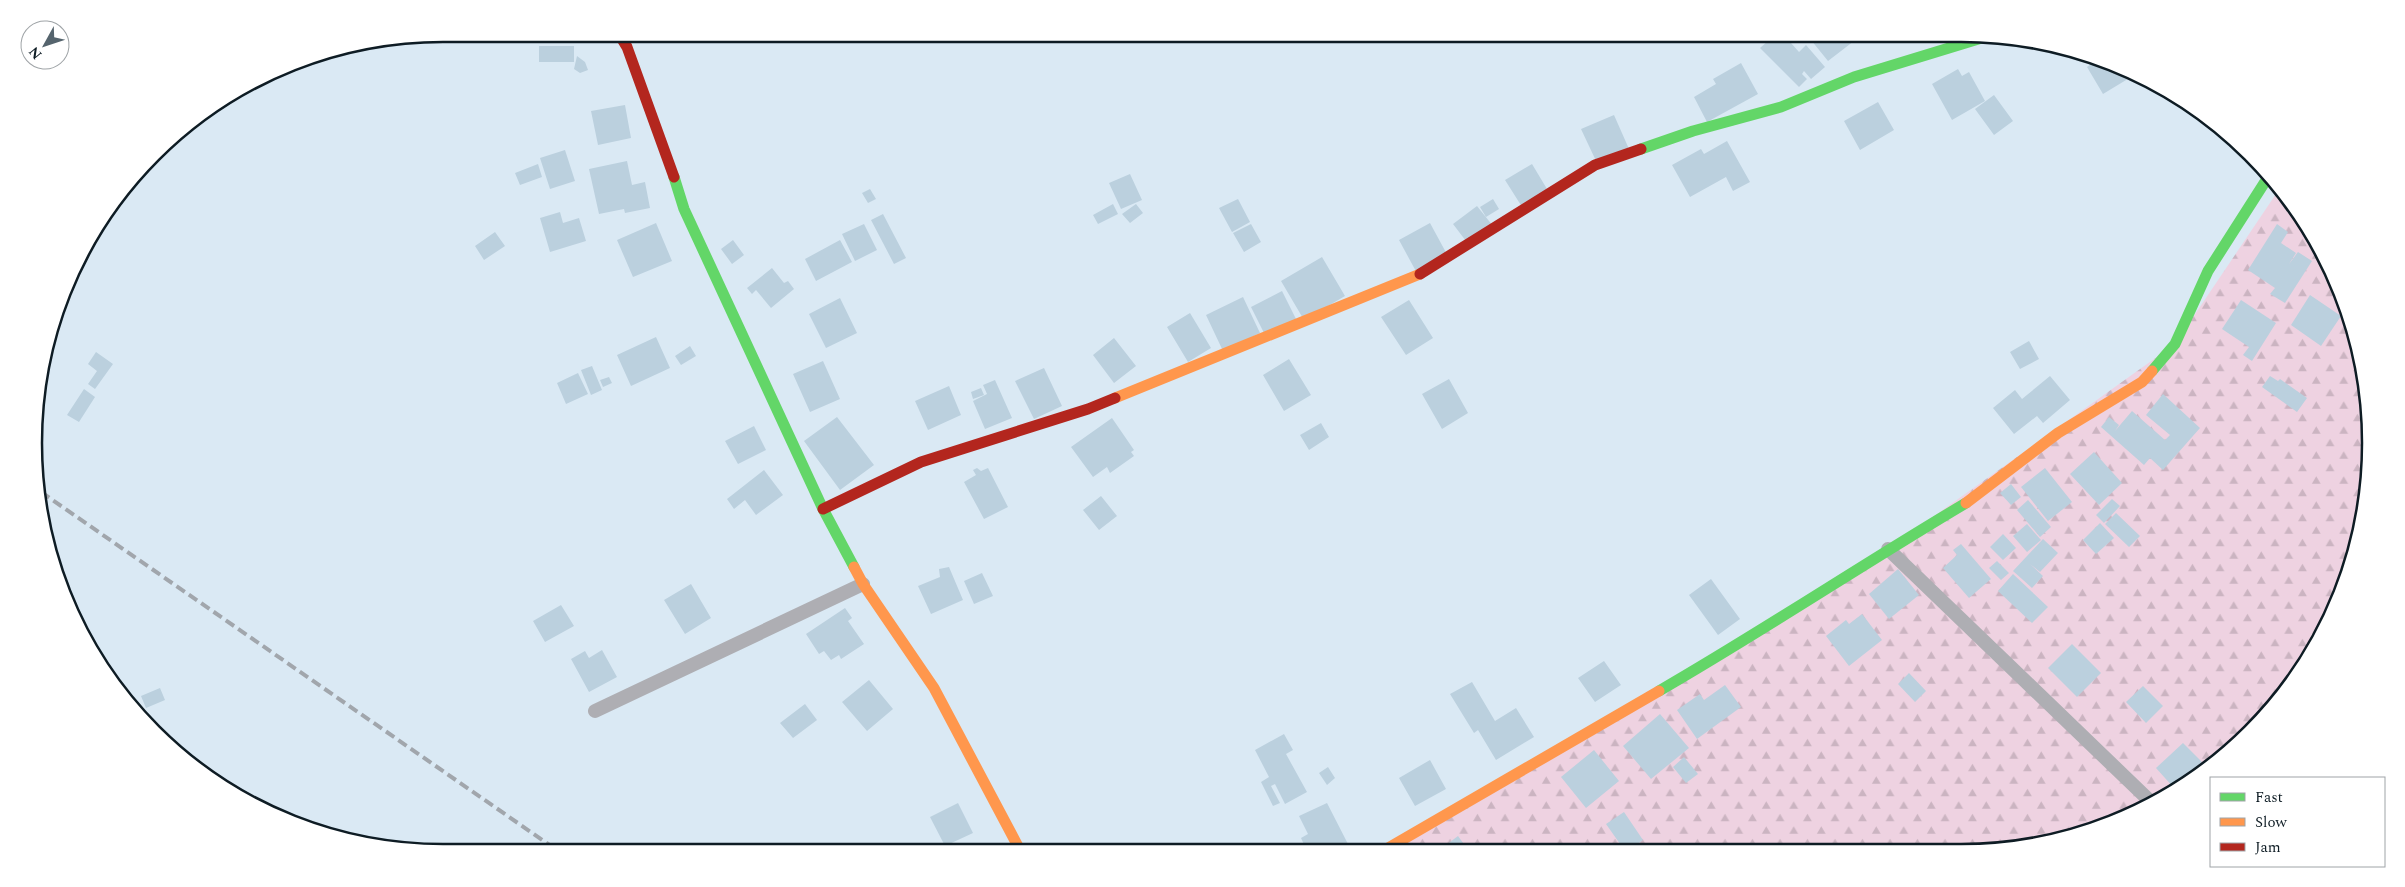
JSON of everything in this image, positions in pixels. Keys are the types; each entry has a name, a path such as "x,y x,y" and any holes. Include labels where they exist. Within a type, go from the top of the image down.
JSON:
{"street":[{"path":"624,42 655,121 684,209 823,509 863,584 934,688 1016,844"},
{"path":"823,509 921,462 1088,409 1413,278 1595,165 1692,131 1781,107 1854,78 1968,42"},
{"path":"1395,844 1746,641 1888,550 1971,500 2058,432 2142,382 2175,344 2208,271 2265,182"},
{"path":"1888,550 2147,799"},
{"path":"595,711 863,584"}],"green space":[{"path":"2276,194 2309,243 2332,290 2349,340 2355,365 2362,417 2362,470 2355,522 2341,572 2321,621 2295,666 2263,708 2226,745 2184,777 2139,803 2090,823 2040,837 1988,844 1398,844 1888,549 2175,344"}],"building":[{"path":"1767,42 1790,42 1799,52 1806,45 1825,67 1811,79 1804,71 1802,74 1807,79 1799,87 1760,48"},
{"path":"1813,42 1853,42 1828,61"},
{"path":"539,46 574,46 574,62 539,62"},
{"path":"577,56 585,62 588,70 580,73 574,69"},
{"path":"1741,63 1758,94 1707,122 1694,97 1716,84 1713,79"},
{"path":"2091,64 2128,79 2103,94 2087,67"},
{"path":"1958,69 1962,76 1969,72 1985,101 1952,120 1932,84"},
{"path":"1994,95 2013,121 1994,135 1975,109"},
{"path":"1878,102 1894,130 1860,150 1844,121"},
{"path":"625,105 631,138 598,145 591,111"},
{"path":"1614,115 1629,149 1597,163 1581,129"},
{"path":"1727,141 1750,182 1733,191 1726,177 1690,197 1672,165 1701,149 1704,154"},
{"path":"565,150 575,181 550,189 540,158"},
{"path":"627,161 632,185 645,182 650,208 625,213 624,209 599,214 589,169"},
{"path":"538,164 542,177 520,185 515,173"},
{"path":"1532,164 1550,194 1524,210 1505,180"},
{"path":"1130,174 1142,200 1121,209 1109,183"},
{"path":"870,189 876,199 868,203 862,193"},
{"path":"1238,199 1250,222 1232,232 1219,208"},
{"path":"1493,199 1499,209 1486,217 1480,207"},
{"path":"1113,204 1118,214 1098,224 1093,215"},
{"path":"1136,204 1143,213 1130,223 1122,214"},
{"path":"1477,206 1493,226 1469,245 1453,224"},
{"path":"560,212 563,223 579,218 586,241 550,252 540,218"},
{"path":"883,214 906,258 894,264 871,220"},
{"path":"656,223 672,261 633,277 617,240"},
{"path":"1430,223 1449,258 1418,275 1399,240"},
{"path":"864,224 877,250 855,261 842,234"},
{"path":"1251,224 1261,242 1244,252 1233,233"},
{"path":"2277,224 2288,232 2281,243 2296,253 2289,264 2298,252 2312,261 2285,303 2270,294 2275,288 2248,270"},
{"path":"495,232 505,246 484,260 475,246"},
{"path":"733,240 744,255 732,264 721,249"},
{"path":"840,240 852,262 816,281 805,259"},
{"path":"1322,257 1345,296 1304,320 1281,281"},
{"path":"772,268 784,283 788,281 794,289 771,308 756,290 752,294 747,288"},
{"path":"1282,291 1296,319 1265,335 1251,307"},
{"path":"2310,295 2341,316 2321,346 2291,325"},
{"path":"1243,297 1260,333 1223,351 1206,315"},
{"path":"840,298 857,333 826,348 809,314"},
{"path":"1409,300 1433,338 1406,355 1381,317"},
{"path":"2241,300 2276,323 2252,361 2243,355 2249,347 2222,329"},
{"path":"1190,313 1211,348 1188,362 1167,327"},
{"path":"656,337 670,368 631,386 617,355"},
{"path":"1114,338 1136,366 1114,383 1093,355"},
{"path":"2029,341 2039,359 2020,369 2010,352"},
{"path":"690,346 696,356 681,365 675,356"},
{"path":"96,352 113,364 95,389 88,384 97,371 88,364"},
{"path":"1289,359 1311,395 1284,411 1263,375"},
{"path":"823,361 840,399 810,412 793,374"},
{"path":"592,366 602,390 591,395 581,370"},
{"path":"1044,368 1062,406 1034,419 1015,381"},
{"path":"578,373 588,394 566,404 557,383"},
{"path":"2050,376 2070,400 2043,423 2037,416 2014,434 1993,408 2015,390 2022,399"},
{"path":"2270,376 2278,381 2280,379 2307,398 2297,412 2262,387"},
{"path":"609,377 612,383 603,387 600,380"},
{"path":"1449,379 1468,413 1442,429 1422,394"},
{"path":"995,380 1012,418 985,429 973,401 987,394 983,385"},
{"path":"949,386 961,415 928,430 915,401"},
{"path":"981,388 984,395 973,399 971,392"},
{"path":"84,389 95,397 79,422 67,415"},
{"path":"2163,394 2200,428 2163,470 2150,458 2144,465 2101,427 2109,417 2119,425 2115,431 2132,411 2165,440 2170,435 2146,415"},
{"path":"837,417 874,465 840,490 804,441"},
{"path":"1112,418 1134,450 1131,452 1134,456 1110,473 1107,467 1093,477 1071,447"},
{"path":"1321,423 1329,437 1309,450 1300,435"},
{"path":"754,426 766,450 738,464 725,441"},
{"path":"2094,452 2122,483 2099,505 2070,474"},
{"path":"977,468 981,471 988,468 1008,507 984,519 964,482 976,475 973,470"},
{"path":"2045,468 2072,502 2048,521 2021,487"},
{"path":"764,470 783,495 756,515 745,500 734,509 727,499"},
{"path":"2011,484 2021,497 2011,505 2000,493"},
{"path":"1101,496 1117,516 1099,530 1083,510"},
{"path":"2112,499 2120,506 2104,523 2096,515"},
{"path":"2028,500 2051,527 2040,537 2017,510"},
{"path":"2116,513 2140,536 2129,547 2105,524"},
{"path":"2100,523 2114,538 2096,554 2083,540"},
{"path":"2027,524 2041,540 2027,552 2013,536"},
{"path":"2003,534 2016,548 2003,560 1990,547"},
{"path":"2043,539 2058,553 2040,572 2030,564 2043,576 2032,588 2013,571"},
{"path":"1961,544 1991,579 1969,598 1943,568 1957,555 1953,550"},
{"path":"1997,561 2009,573 2001,580 1989,568"},
{"path":"949,567 963,600 931,614 918,586 940,577 939,569"},
{"path":"1898,569 1919,595 1889,619 1869,594"},
{"path":"982,573 993,596 974,604 964,581"},
{"path":"2013,574 2048,607 2032,623 1998,591"},
{"path":"1711,579 1740,619 1718,635 1689,595"},
{"path":"691,584 711,618 685,634 664,600"},
{"path":"561,605 574,626 545,642 533,621"},
{"path":"845,608 852,618 848,621 864,644 841,659 839,655 831,660 824,651 819,654 806,634"},
{"path":"1862,614 1882,640 1849,666 1826,636 1846,620 1849,624"},
{"path":"2072,644 2101,673 2077,697 2048,668"},
{"path":"602,650 617,677 589,692 571,659 585,651 589,658"},
{"path":"1604,661 1621,685 1595,702 1578,678"},
{"path":"1909,673 1926,691 1915,702 1898,684"},
{"path":"869,680 893,709 867,731 842,702"},
{"path":"1472,682 1495,721 1516,708 1534,737 1496,760 1478,730 1474,733 1450,694"},
{"path":"1725,685 1741,707 1697,739 1677,710 1700,694 1704,700"},
{"path":"2143,686 2163,706 2146,723 2126,702"},
{"path":"160,688 165,700 146,708 141,696"},
{"path":"805,704 817,720 793,738 780,723"},
{"path":"1660,714 1689,748 1651,779 1623,746"},
{"path":"1284,734 1293,750 1286,754 1307,792 1285,804 1275,784 1271,786 1280,803 1273,806 1261,782 1269,777 1255,750"},
{"path":"2183,743 2202,762 2191,772 2171,785 2156,768"},
{"path":"1594,750 1619,781 1586,808 1561,777"},
{"path":"1684,757 1698,774 1686,783 1673,767"},
{"path":"1430,760 1446,789 1415,806 1399,778"},
{"path":"1328,767 1335,778 1327,785 1319,773"},
{"path":"958,803 973,833 949,844 944,844 930,817"},
{"path":"1327,803 1348,844 1304,844 1301,838 1308,834 1299,816"},
{"path":"1624,812 1643,840 1638,844 1620,844 1606,824"},
{"path":"1458,836 1464,844 1447,844"}],"railway":[{"path":"46,495 548,844"}],"traffic: fast":[{"path":"1641,149 1693,131 1781,107 1854,77 1968,42"},
{"path":"674,177 684,209 823,509 854,567"},
{"path":"2152,371 2175,344 2208,271 2265,182"},
{"path":"1659,691 1966,503"}],"traffic: slow":[{"path":"1115,398 1420,274"},
{"path":"1966,503 2058,433 2142,382 2152,371"},
{"path":"854,567 863,584 934,688 1017,844"},
{"path":"1395,844 1659,691"}],"traffic: jam":[{"path":"624,42 674,177"},
{"path":"1420,274 1595,165 1641,149"},
{"path":"823,509 921,462 1088,409 1115,398"}]}
